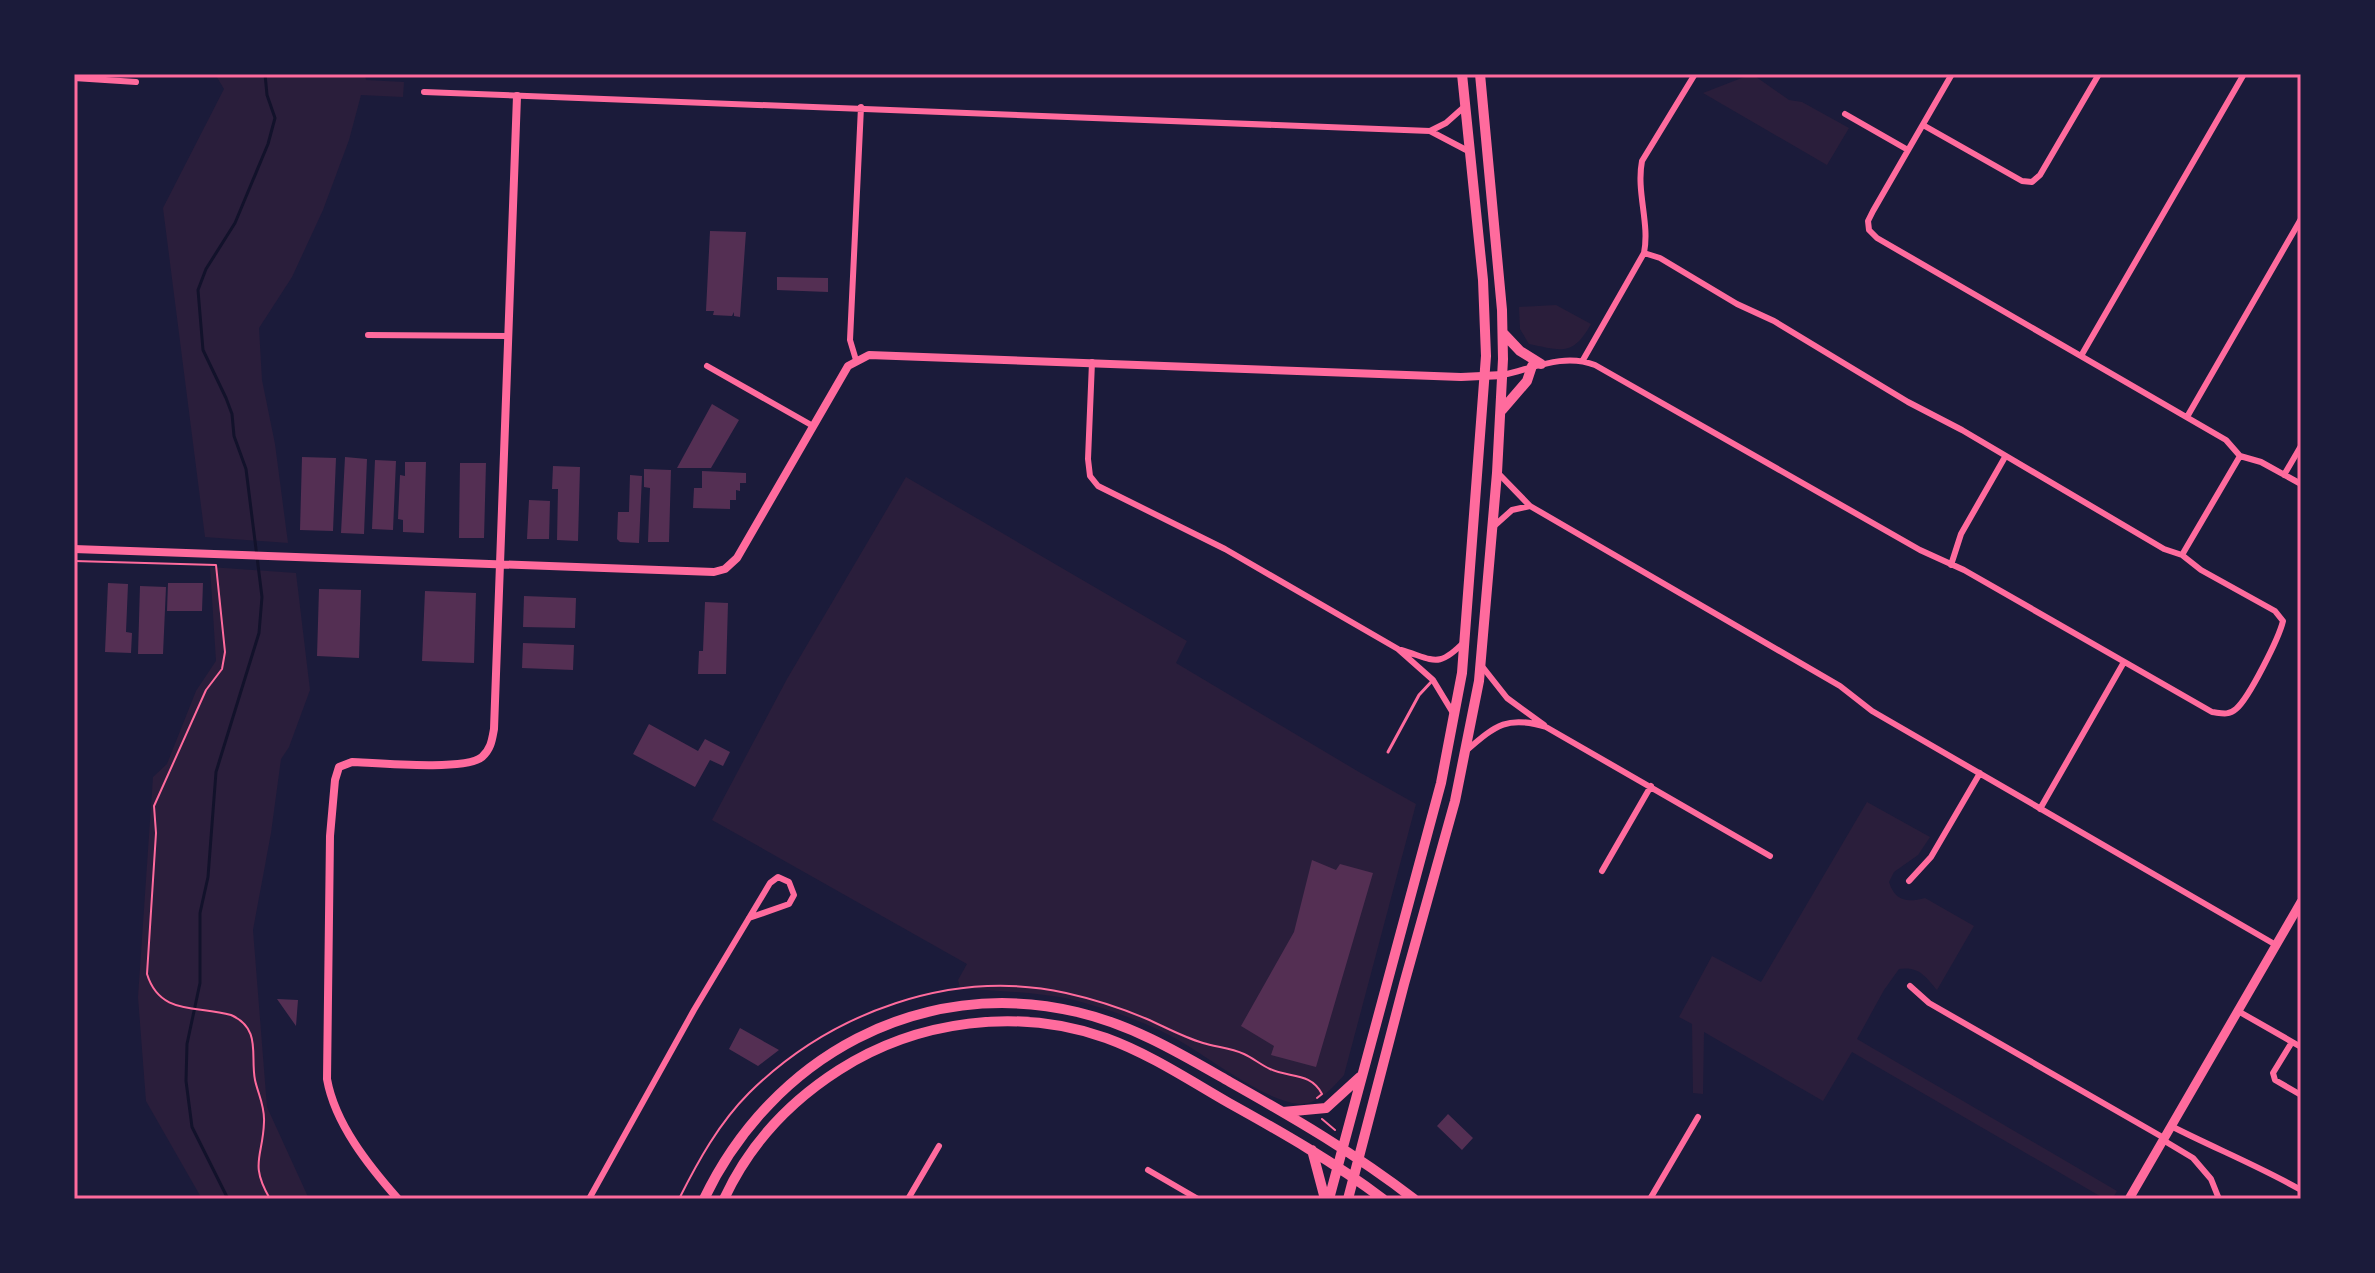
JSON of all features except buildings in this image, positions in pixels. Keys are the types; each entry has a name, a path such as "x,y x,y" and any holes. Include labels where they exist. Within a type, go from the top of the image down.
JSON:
{"main road":[{"path":"1327,1199 1441,783 1455,716 1465,640 1485,377 1483,280 1462,74"},
{"path":"1348,1199 1467,750 1481,665 1502,410 1503,333 1480,74"},
{"path":"1502,410 1537,365 1503,333"},
{"path":"2129,1199 2300,904"},
{"path":"704,1199 723,1161 748,1125 779,1092 836,1050 876,1029 920,1014 962,1006 1003,1003 1046,1006 1110,1021 1158,1042 1343,1147 1414,1199"},
{"path":"724,1199 739,1170 764,1136 815,1085 856,1059 896,1040 965,1024 1006,1021 1048,1024 1106,1038 1158,1062 1338,1165 1383,1199"},
{"path":"1283,1112 1326,1108 1361,1076"},
{"path":"1312,1150 1327,1199"}],"street":[{"path":"1583,360 1644,253 1647,241 1639,177 1642,161 1695,74"},
{"path":"1952,74 1868,221 1869,230 1877,238 2226,440 2240,456 2261,462 2301,484"},
{"path":"1923,125 2022,181 2032,182 2040,175 2099,74"},
{"path":"2081,356 2244,74"},
{"path":"74,78 136,82"},
{"path":"424,92 1430,131 1470,152"},
{"path":"398,1199 377,1175 339,1115 327,1079 330,836 335,780 339,767 352,762 458,765 480,760 490,748 494,729 501,565 517,96"},
{"path":"856,360 850,340 861,107"},
{"path":"1430,131 1446,123 1464,107"},
{"path":"1845,114 1908,150"},
{"path":"2187,417 2301,219"},
{"path":"74,549 709,573 725,569 741,551 835,384 856,360 869,355 1485,377 1537,365 1583,360 1606,370 1920,550 2212,712 2226,714 2236,709 2280,635 2283,621 2275,611 1945,420 1908,402 1774,321 1737,304 1660,258 1644,253"},
{"path":"368,335 508,336"},
{"path":"1092,362 1088,459 1090,476 1098,486 1225,549 1398,649 1433,680 1455,716"},
{"path":"707,366 813,426"},
{"path":"2284,475 2301,446"},
{"path":"2182,555 2240,456"},
{"path":"1951,565 1961,534 2005,457"},
{"path":"1497,473 1530,506 1828,679 1872,711 2276,945"},
{"path":"1493,527 1512,510 1530,506"},
{"path":"1398,649 1442,660 1465,640"},
{"path":"2040,809 2124,662"},
{"path":"1481,665 1507,698 1546,727 1770,856"},
{"path":"1467,750 1487,732 1503,724 1524,721 1546,727"},
{"path":"1909,881 1931,857 1980,773"},
{"path":"1602,871 1651,786"},
{"path":"589,1199 749,918 772,879 778,877 789,882 794,895 789,904 749,918"},
{"path":"1910,986 1929,1003 2193,1158 2211,1179 2219,1199"},
{"path":"2238,1011 2301,1047"},
{"path":"2292,1042 2273,1073 2275,1080 2301,1095"},
{"path":"1650,1199 1698,1117"},
{"path":"2171,1126 2258,1165 2301,1190"},
{"path":"908,1199 939,1146"},
{"path":"1148,1170 1198,1199"}],"lane":[{"path":"1388,752 1419,695 1433,680"}],"path":[{"path":"74,561 216,565 225,652 222,669 206,690 153,813 156,833 147,974 151,988 170,1004 220,1011 239,1018 249,1031 255,1052 253,1070 263,1101 264,1125 257,1160 258,1172 270,1199"},
{"path":"679,1199 704,1151 728,1119 749,1093 781,1067 806,1047 848,1023 893,1002 936,993 996,985 1077,995 1143,1017 1200,1042 1237,1051 1274,1071 1303,1077 1320,1090 1322,1094 1317,1102"},
{"path":"1321,1116 1322,1121 1337,1131 1336,1134"}],"shaded area":[{"path":"215,74 365,74 366,80 404,82 403,97 361,95 349,140 323,210 292,277 259,328 262,380 275,444 288,543 205,537 163,208 224,89"},
{"path":"1752,74 1789,100 1802,102 1849,128 1827,165 1703,93"},
{"path":"1556,305 1591,324 1585,334 1566,349 1529,344 1520,329 1519,307"},
{"path":"906,477 1187,641 1176,663 1416,804 1344,1075 1318,1099 1306,1104 1284,1101 1233,1075 1169,1035 1104,1009 1052,996 960,988 958,980 967,964 712,820 787,679"},
{"path":"210,567 296,573 310,690 289,747 281,759 253,930 267,1107 309,1199 202,1199 146,1101 138,997 153,777 167,764 196,691 216,661"},
{"path":"1867,802 1930,837 1918,855 1894,872 1889,882 1898,897 1907,900 1925,898 1974,926 1937,990 1917,971 1899,969 1857,1039 2117,1191 2112,1199 2105,1199 1852,1052 1823,1101 1704,1032 1703,1094 1693,1093 1692,1024 1679,1017 1712,956 1761,982"}],"waterway":[{"path":"228,1199 192,1127 186,1081 187,1044 200,983 200,913 208,877 216,772 259,633 262,597 246,469 234,436 232,414 203,350 198,290 206,269 235,223 268,144 275,118 267,95 265,74"}]}
